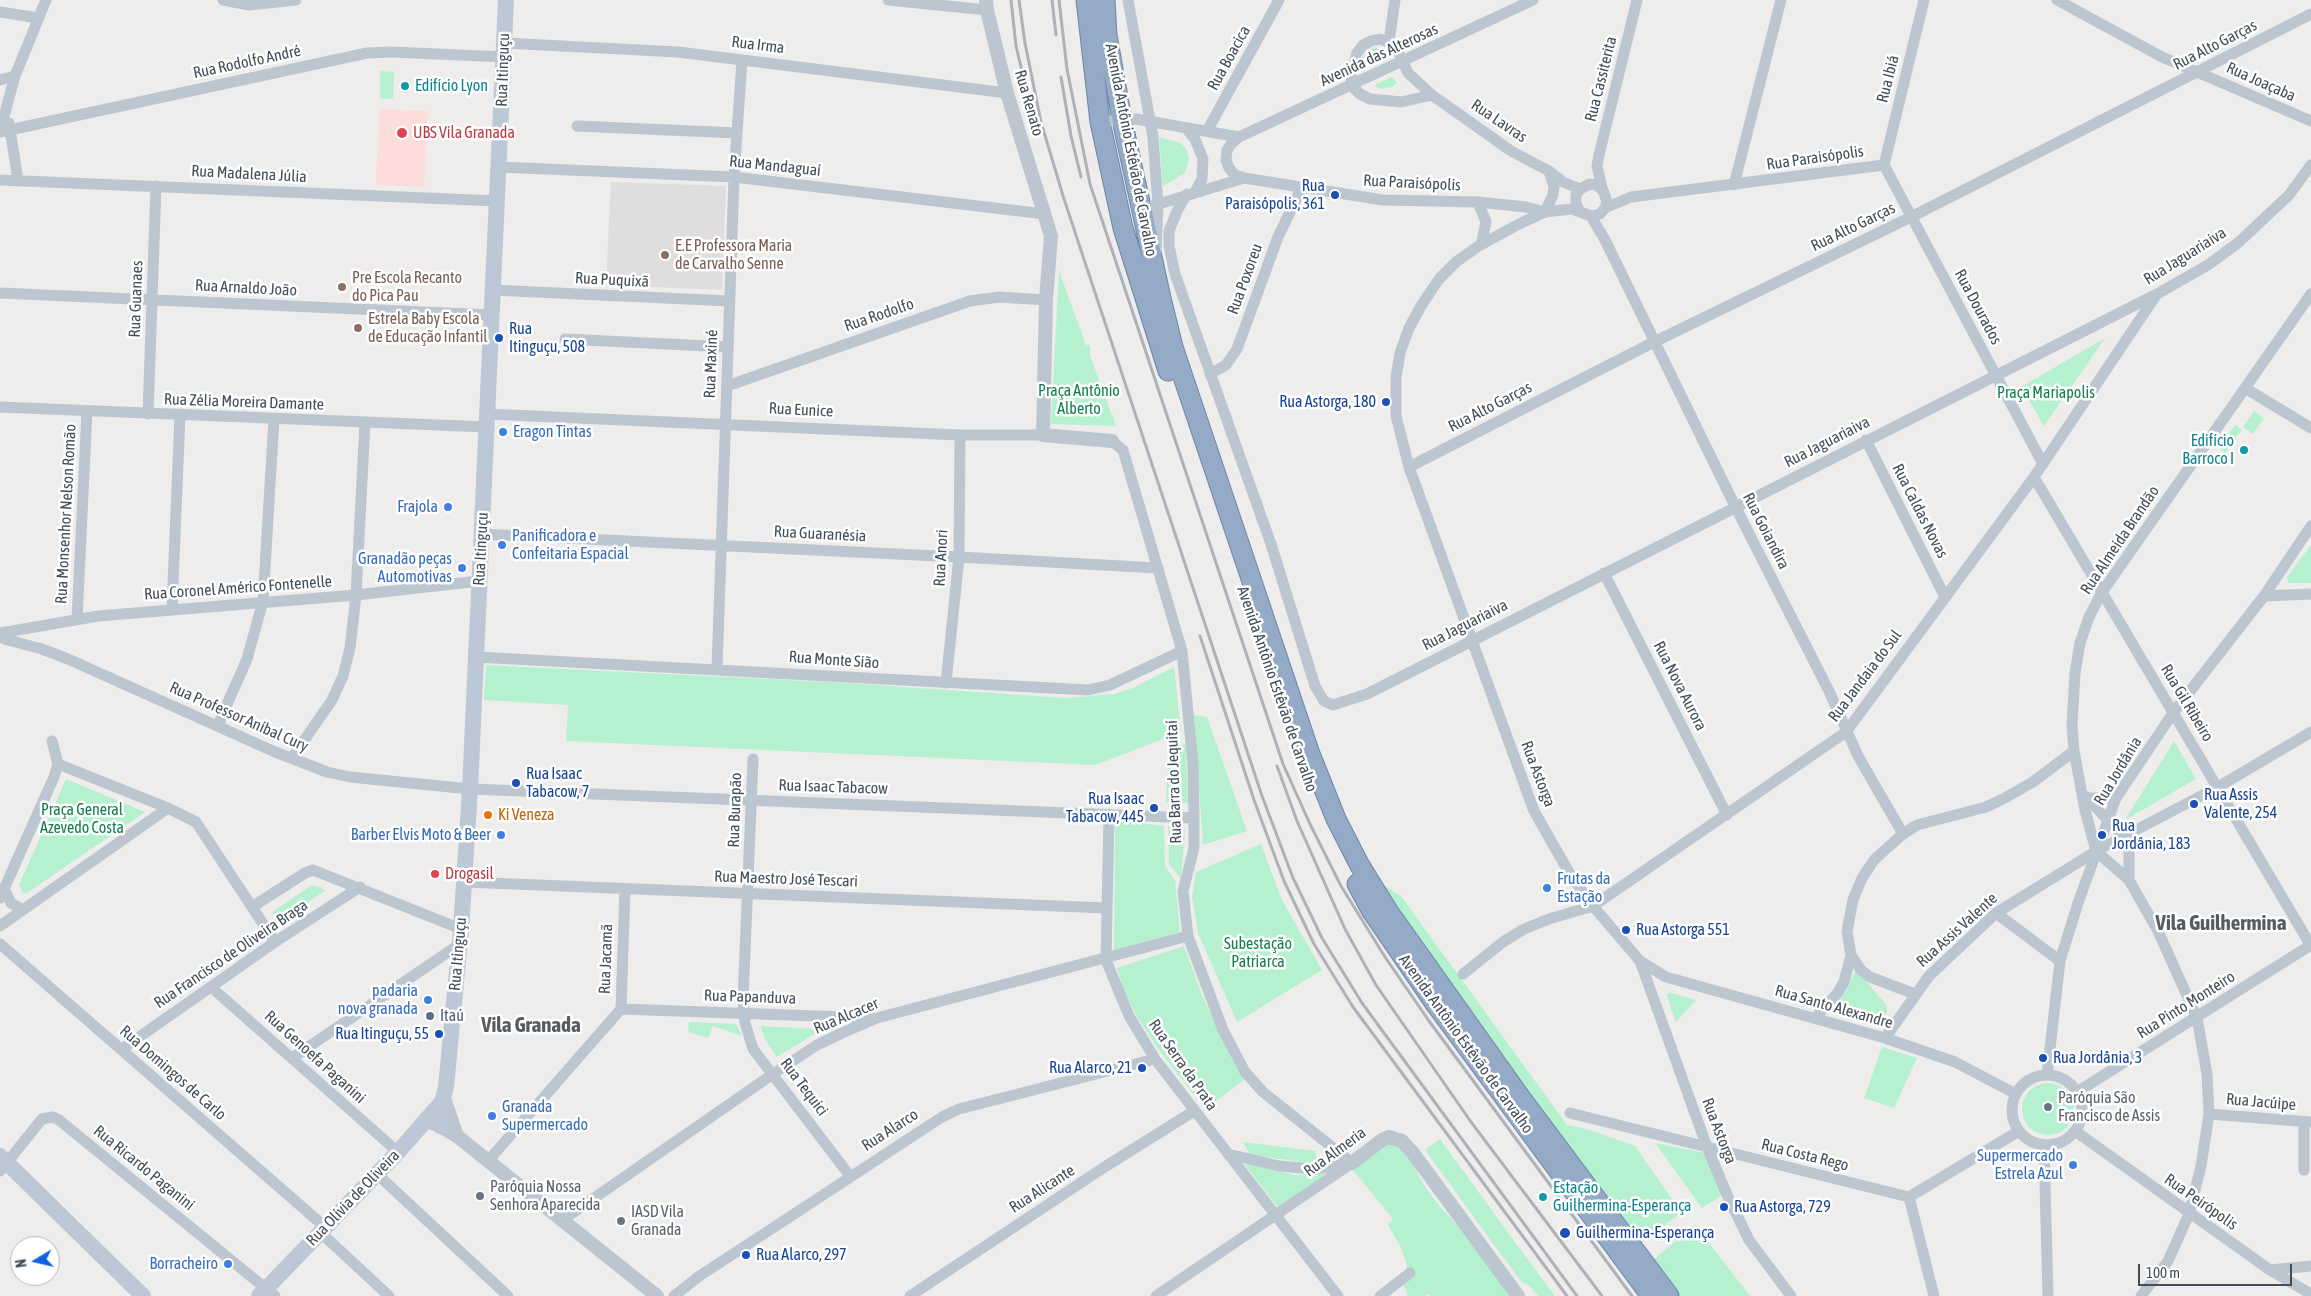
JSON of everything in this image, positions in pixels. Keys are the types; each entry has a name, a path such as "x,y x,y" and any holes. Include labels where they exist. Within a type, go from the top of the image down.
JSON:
{"highway":[{"name":"Avenida Antônio Estêvão de Carvalho","path":"1086,0 1100,122 1123,228 1139,283 1289,731 1328,832 1371,910 1436,1006 1651,1296"},
{"name":"Avenida Antônio Estêvão de Carvalho","path":"1105,0 1107,35 1122,120 1150,207 1155,270 1173,347 1310,754 1336,819 1359,864 1388,911 1522,1098 1669,1296"},
{"path":"1108,158 1128,203 1150,207"}],"main road":[{"name":"Rua Itinguçu","path":"444,1098 460,937 470,789 506,0"},
{"name":"Rua Olívia de Oliveira","path":"267,1293 322,1229 376,1174 398,1152 433,1124 444,1098"},
{"path":"2,1163 134,1293"}],"street":[{"path":"18,180 3,131 6,105 15,76 46,0"},
{"path":"223,0 249,5 296,0"},
{"path":"888,0 986,5"},
{"name":"Avenida Antônio Estêvão de Carvalho","path":"1128,0 1150,122 1150,207"},
{"name":"Rua Boacica","path":"1207,131 1279,0"},
{"path":"1395,0 1389,42 1380,39 1372,41 1364,45 1356,53 1351,73 1352,86 1360,94 1370,99 1385,102 1409,101 1432,95"},
{"name":"Avenida das Alterosas","path":"1239,138 1532,0"},
{"name":"Rua Cassiterita","path":"1582,187 1597,166 1638,0"},
{"path":"1734,185 1782,0"},
{"name":"Rua Ibiá","path":"1884,166 1924,0"},
{"name":"Rua Joaçaba","path":"2057,0 2162,57 2311,121"},
{"name":"Rua Renato","path":"986,5 1007,93 1046,214"},
{"path":"0,12 38,18"},
{"name":"Rua Alto Garças","path":"1409,467 1654,342 1911,217 2198,73 2311,14"},
{"name":"Rua Lavras","path":"1389,42 1400,51 1408,73 1432,95 1511,151 1549,171 1564,182 1582,187"},
{"name":"Rua Irma","path":"504,50 670,51 1007,93"},
{"name":"Rua Rodolfo André","path":"3,131 367,54 504,50"},
{"name":"Rua Maxiné","path":"717,669 734,176 742,60"},
{"path":"0,80 15,76"},
{"path":"1100,122 1122,120 1150,122 1239,138"},
{"path":"577,126 737,133"},
{"path":"1186,128 1195,139 1202,159 1202,179 1191,193"},
{"path":"1239,138 1227,150 1226,160 1229,168 1235,175 1244,178"},
{"name":"Rua Jaguariaiva","path":"1328,705 1338,705 1367,694 2157,294 2208,265 2239,242 2289,195 2311,165"},
{"name":"Rua Cassiterita","path":"1597,166 1602,189"},
{"name":"Rua Paraisópolis","path":"1604,209 1631,197 1884,166"},
{"name":"Rua Dourados","path":"1884,166 2043,464"},
{"name":"Rua Mandaguaí","path":"499,167 734,176 1046,214"},
{"path":"1545,212 1554,187 1549,171"},
{"path":"1150,207 1244,178"},
{"name":"Rua Paraisópolis","path":"1244,178 1383,200 1478,202 1526,207 1545,212 1579,210"},
{"name":"Rua Madalena Júlia","path":"0,180 497,202"},
{"path":"1596,185 1602,189 1607,202 1604,209 1591,216 1579,210 1576,203 1576,195 1582,187 1596,185"},
{"name":"Rua Guanaes","path":"148,414 156,186"},
{"name":"Rua Poxoreu","path":"1210,374 1226,365 1237,350 1278,237 1302,187"},
{"name":"Rua Paraisópolis","path":"1602,189 1631,197"},
{"name":"Avenida Antônio Estêvão de Carvalho","path":"1191,193 1173,220 1169,231 1169,246 1175,274 1271,544 1315,686 1319,695 1328,705"},
{"path":"1478,202 1486,222 1481,245"},
{"name":"Rua Goiandira","path":"1604,209 1606,240"},
{"name":"Rua Astorga","path":"1545,212 1481,245 1456,262 1439,279 1409,328 1400,353 1396,377 1396,416 1409,467 1534,811 1556,853 1593,906 1640,961 1707,1147 1749,1240 1791,1296"},
{"path":"1042,435 1046,300 1051,246 1046,214"},
{"name":"Rua Goiandira","path":"1591,216 1606,240 1735,506 1829,690 1846,732 1866,772 1903,834"},
{"name":"Rua Puquixã","path":"492,290 730,301"},
{"name":"Rua Arnaldo João","path":"0,293 491,315"},
{"name":"Rua Jandaia do Sul","path":"1463,974 1503,942 1524,929 1542,921 1593,906 1846,732 2034,477 2157,294"},
{"name":"Rua Almeida Brandão","path":"2096,851 2089,830 2085,797 2074,750 2072,698 2080,643 2089,617 2102,592 2311,294"},
{"name":"Rua Rodolfo","path":"727,386 970,301 998,297 1046,300"},
{"path":"565,339 728,347"},
{"path":"2245,388 2311,428"},
{"name":"Rua Zélia Moreira Damante","path":"0,407 365,423 487,420"},
{"name":"Rua Monsenhor Nelson Romão","path":"77,619 87,411"},
{"path":"172,608 180,415"},
{"path":"218,725 247,659 263,601 274,419"},
{"name":"Rua Eunice","path":"487,420 726,424 960,435 1042,435 1112,442"},
{"path":"292,758 332,700 343,676 350,648 356,595 365,423"},
{"name":"Rua Anori","path":"946,683 959,557 960,435"},
{"name":"Rua Caldas Novas","path":"1866,440 1945,597"},
{"name":"Rua Barra do Jequitaí","path":"1112,442 1123,450 1182,651 1193,764 1194,848 1183,891 1188,936 1222,1030 1245,1072 1263,1092 1352,1163"},
{"name":"Rua Gil Ribeiro","path":"2034,477 2311,946"},
{"name":"Rua Jordânia","path":"2047,1075 2060,961 2096,851 2116,798 2173,713 2264,596 2311,526"},
{"name":"Rua Guaranésia","path":"481,534 1158,568"},
{"name":"Rua Nova Aurora","path":"1604,573 1727,814"},
{"name":"Rua Coronel Américo Fontenelle","path":"3,638 77,619 172,608 356,595 479,581"},
{"path":"2264,596 2311,594"},
{"name":"Rua Professor Aníbal Cury","path":"3,638 42,649 68,659 326,772 350,777 470,789"},
{"name":"Rua Monte Sião","path":"476,656 1088,690 1110,685 1182,651"},
{"name":"Rua Assis Valente","path":"1885,1038 1929,976 1996,913 2096,851 2218,786 2311,732"},
{"path":"23,910 11,903 2,894 58,764 52,742"},
{"path":"1815,1018 1837,994 1844,982 1851,955 1847,931 1854,900 1862,878 1874,860 1903,834 1917,825 1986,806 2003,799 2033,782 2074,750"},
{"name":"Rua Burapão","path":"743,1012 753,759"},
{"path":"58,764 190,818 198,826 275,942"},
{"name":"Rua Isaac Tabacow","path":"470,789 1194,818"},
{"path":"2085,797 2116,798"},
{"path":"2085,797 2124,836 2129,855 2129,880"},
{"path":"0,926 168,808"},
{"name":"Rua Serra da Prata","path":"1109,814 1106,960 1129,1016 1155,1059 1338,1296"},
{"path":"2096,851 2129,880 2158,931 2197,1018 2207,1074 2208,1114 2201,1166 2189,1214 2168,1261 2141,1296"},
{"path":"252,907 305,873 314,870 360,887 460,937 292,1058"},
{"name":"Rua Maestro José Tescari","path":"464,882 1106,908"},
{"name":"Rua Francisco de Oliveira Braga","path":"122,1049 275,942 360,887"},
{"name":"Rua Jacamã","path":"488,1161 621,1009 625,889"},
{"path":"1996,913 2060,961"},
{"name":"Rua Alcacer","path":"561,1221 817,1045 877,1018 1106,960 1188,936"},
{"name":"Rua Domingos de Carlo","path":"0,944 122,1049 322,1229 388,1296"},
{"name":"Rua Pinto Monteiro","path":"2077,1092 2311,946"},
{"path":"1851,955 1861,970 1870,977 1915,994"},
{"name":"Rua Santo Alexandre","path":"1640,961 1666,977 1885,1038 1955,1062 2016,1094"},
{"name":"Rua Genoefa Paganini","path":"211,987 398,1152"},
{"name":"Rua Papanduva","path":"621,1009 877,1018"},
{"name":"Rua Tequici","path":"743,1012 753,1049 850,1176"},
{"name":"Rua Alarco","path":"674,1296 698,1277 933,1122 959,1110 1155,1059"},
{"path":"2047,1075 2059,1077 2069,1083 2077,1092 2082,1112 2075,1131 2061,1142 2044,1145 2034,1143 2019,1130 2012,1112 2016,1094 2029,1080 2047,1075"},
{"path":"444,1098 457,1136"},
{"name":"Rua Alicante","path":"910,1296 1103,1168 1194,1111"},
{"name":"Rua Costa Rego","path":"1570,1114 1909,1197"},
{"name":"Rua Jacúipe","path":"2208,1114 2307,1122"},
{"name":"Rua Ricardo Paganini","path":"2,1163 42,1119 53,1117 267,1293"},
{"path":"2304,1170 2307,1122"},
{"path":"433,1124 457,1136 657,1296"},
{"path":"1934,1296 1909,1197 2019,1130"},
{"name":"Rua Peirópolis","path":"2075,1131 2270,1270 2311,1294"},
{"name":"Rua Almeria","path":"1156,1296 1277,1216 1382,1140 1389,1137 1402,1141 1413,1153 1518,1296"},
{"path":"2044,1145 2048,1296"},
{"path":"1228,1154 1279,1166 1314,1169 1352,1163"},
{"path":"376,1174 508,1296"},
{"path":"2270,1270 2311,1266"},
{"path":"1380,1296 1410,1273"}],"shaded area":[{"name":"UBS Vila Granada","path":"379,109 428,111 424,187 376,185"},
{"name":"E.E Professora Maria de Carvalho Senne","path":"611,182 726,186 722,290 606,285"}],"green space":[{"path":"1375,47 1380,50 1381,54 1362,62 1365,53"},
{"path":"380,71 394,72 393,99 380,98"},
{"path":"1392,77 1397,82 1392,87 1380,89 1374,85"},
{"path":"1159,137 1181,143 1187,150 1189,158 1185,173 1163,186"},
{"name":"Praça Antônio Alberto","path":"1059,271 1086,345 1090,345 1090,356 1116,426 1051,424"},
{"name":"Praça Mariapolis","path":"2105,338 2044,426 2021,387"},
{"path":"2254,411 2264,418 2253,434 2243,427"},
{"path":"2235,425 2242,429 2225,453 2219,448"},
{"path":"2311,545 2311,583 2288,583 2287,577"},
{"path":"486,665 846,683 1066,698 1114,694 1135,687 1174,667 1181,732 1095,765 566,741 568,705 484,700"},
{"path":"1194,715 1207,717 1247,831 1203,845"},
{"path":"2174,741 2196,779 2125,820"},
{"path":"1186,744 1188,803 1166,803 1169,748"},
{"name":"Praça General Azevedo Costa","path":"66,779 145,812 27,893 23,893 19,885"},
{"path":"1115,820 1164,826 1165,866 1175,880 1180,932 1114,950"},
{"path":"1168,826 1185,830 1181,878 1169,865"},
{"name":"Subestação Patriarca","path":"1261,844 1282,900 1322,970 1237,1022 1198,933 1192,896 1196,872"},
{"path":"1380,883 1401,896 1567,1125 1591,1130 1635,1146 1681,1212 1677,1216 1638,1245 1562,1136 1550,1126"},
{"path":"312,885 326,890 279,922 272,912"},
{"path":"1184,946 1202,995 1231,1058 1244,1080 1205,1109 1159,1050 1137,1017 1123,989 1117,968"},
{"path":"1856,969 1887,1006 1887,1012 1879,1026 1831,1012 1845,993"},
{"path":"1672,993 1696,1000 1676,1022 1667,994"},
{"path":"689,1022 736,1024 742,1036 713,1026 708,1038 688,1032"},
{"path":"760,1026 823,1029 777,1057 766,1041"},
{"path":"1882,1047 1917,1058 1894,1108 1864,1098"},
{"name":"Paróquia São Francisco de Assis","path":"2043,1083 2053,1083 2062,1087 2070,1095 2074,1109 2070,1123 2062,1131 2053,1135 2043,1135 2034,1131 2026,1123 2022,1114 2022,1104 2026,1095 2034,1087"},
{"path":"1440,1139 1555,1296 1538,1296 1531,1287 1521,1281 1500,1253 1425,1150"},
{"path":"1387,1140 1405,1148 1422,1182 1436,1202 1470,1239 1514,1296 1430,1296 1428,1294 1425,1296 1408,1296 1404,1286 1407,1265 1399,1244 1388,1225 1393,1219 1352,1169"},
{"path":"1243,1142 1315,1151 1318,1164 1250,1155"},
{"path":"1655,1143 1706,1153 1723,1195 1702,1208"},
{"path":"1243,1163 1294,1175 1327,1173 1282,1205 1277,1206"},
{"path":"1695,1225 1750,1296 1678,1296 1653,1260"}],"railway":[{"path":"1011,0 1016,46 1030,105"},
{"path":"1019,0 1025,43 1041,122 1064,199 1262,796 1293,878 1322,938 1362,1003 1577,1296"},
{"path":"1052,0 1056,35"},
{"path":"1059,0 1067,69 1090,184 1283,764 1341,886 1385,957 1429,1021 1632,1296"},
{"path":"1061,77 1071,136 1081,177"},
{"path":"1200,636 1254,800 1284,881 1314,944 1353,1007 1567,1296"},
{"path":"1277,766 1297,821 1345,929 1376,985 1471,1122 1602,1296"}],"place":[{"name":"Edifício Lyon","path":"405,86"},
{"name":"UBS Vila Granada","path":"402,133"},
{"name":"Rua Paraisópolis, 361","path":"1335,195"},
{"name":"E.E Professora Maria de Carvalho Senne","path":"665,255"},
{"name":"Pre Escola Recanto do Pica Pau","path":"342,287"},
{"name":"Estrela Baby Escola de Educação Infantil","path":"358,328"},
{"name":"Rua Itinguçu, 508","path":"499,338"},
{"name":"Rua Astorga, 180","path":"1386,402"},
{"name":"Eragon Tintas","path":"503,432"},
{"name":"Edifício Barroco I","path":"2244,450"},
{"name":"Frajola","path":"448,507"},
{"name":"Panificadora e Confeitaria Espacial","path":"502,545"},
{"name":"Granadão peças Automotivas","path":"462,568"},
{"name":"Rua Isaac Tabacow, 7","path":"516,783"},
{"name":"Rua Assis Valente, 254","path":"2194,804"},
{"name":"Rua Isaac Tabacow, 445","path":"1154,808"},
{"name":"Ki Veneza","path":"488,815"},
{"name":"Barber Elvis Moto & Beer","path":"501,835"},
{"name":"Rua Jordânia, 183","path":"2102,835"},
{"name":"Drogasil","path":"435,874"},
{"name":"Frutas da Estação","path":"1547,888"},
{"name":"Rua Astorga 551","path":"1626,930"},
{"name":"padaria nova granada","path":"428,1000"},
{"name":"Itaú","path":"430,1016"},
{"name":"Rua Itinguçu, 55","path":"439,1034"},
{"name":"Rua Jordânia, 3","path":"2043,1058"},
{"name":"Rua Alarco, 21","path":"1142,1068"},
{"name":"Paróquia São Francisco de Assis","path":"2048,1107"},
{"name":"Granada Supermercado","path":"492,1116"},
{"name":"Supermercado Estrela Azul","path":"2073,1165"},
{"name":"Paróquia Nossa Senhora Aparecida","path":"480,1196"},
{"name":"Estação Guilhermina-Esperança","path":"1543,1197"},
{"name":"Rua Astorga, 729","path":"1724,1207"},
{"name":"IASD Vila Granada","path":"621,1221"},
{"name":"Guilhermina-Esperança","path":"1565,1233"},
{"name":"Rua Alarco, 297","path":"746,1255"},
{"name":"Borracheiro","path":"228,1264"}],"district":[{"name":"Vila Guilhermina","path":"2221,923"},
{"name":"Vila Granada","path":"531,1025"}]}
